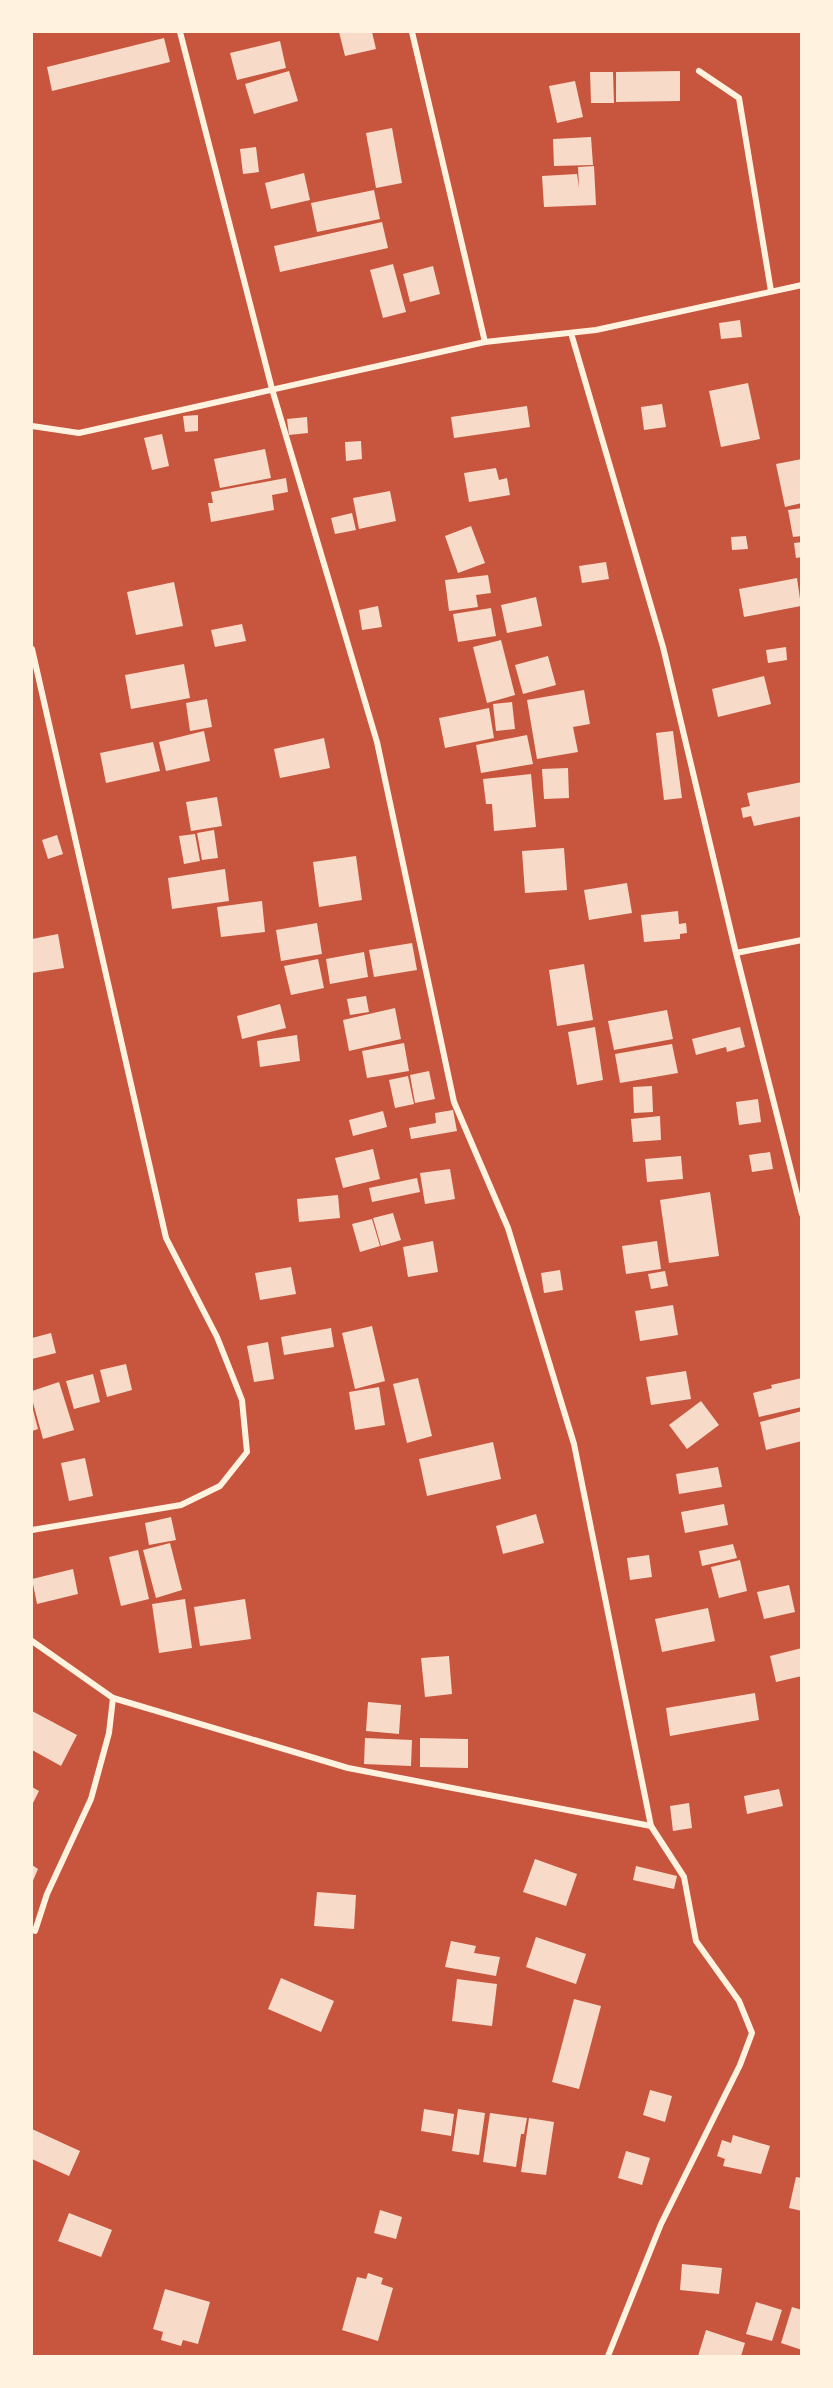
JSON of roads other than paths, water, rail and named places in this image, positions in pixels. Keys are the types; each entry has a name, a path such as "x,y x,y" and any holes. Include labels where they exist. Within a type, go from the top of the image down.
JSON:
{"street":[{"path":"180,32 272,389 377,742 454,1102 508,1228 574,1444 651,1826 684,1877 696,1941 739,2001 752,2032 740,2065 662,2223 608,2356"},
{"path":"412,32 485,342"},
{"path":"699,71 739,98 771,291"},
{"path":"32,426 79,433 485,342 596,330 801,285"},
{"path":"570,333 663,647 801,1214"},
{"path":"32,649 166,1238 217,1337 242,1400 247,1452 220,1486 181,1504 32,1530"},
{"path":"736,953 801,940"},
{"path":"32,1641 112,1698 348,1768 651,1826"},
{"path":"35,1931 47,1894 91,1799 109,1733 112,1698"}]}
